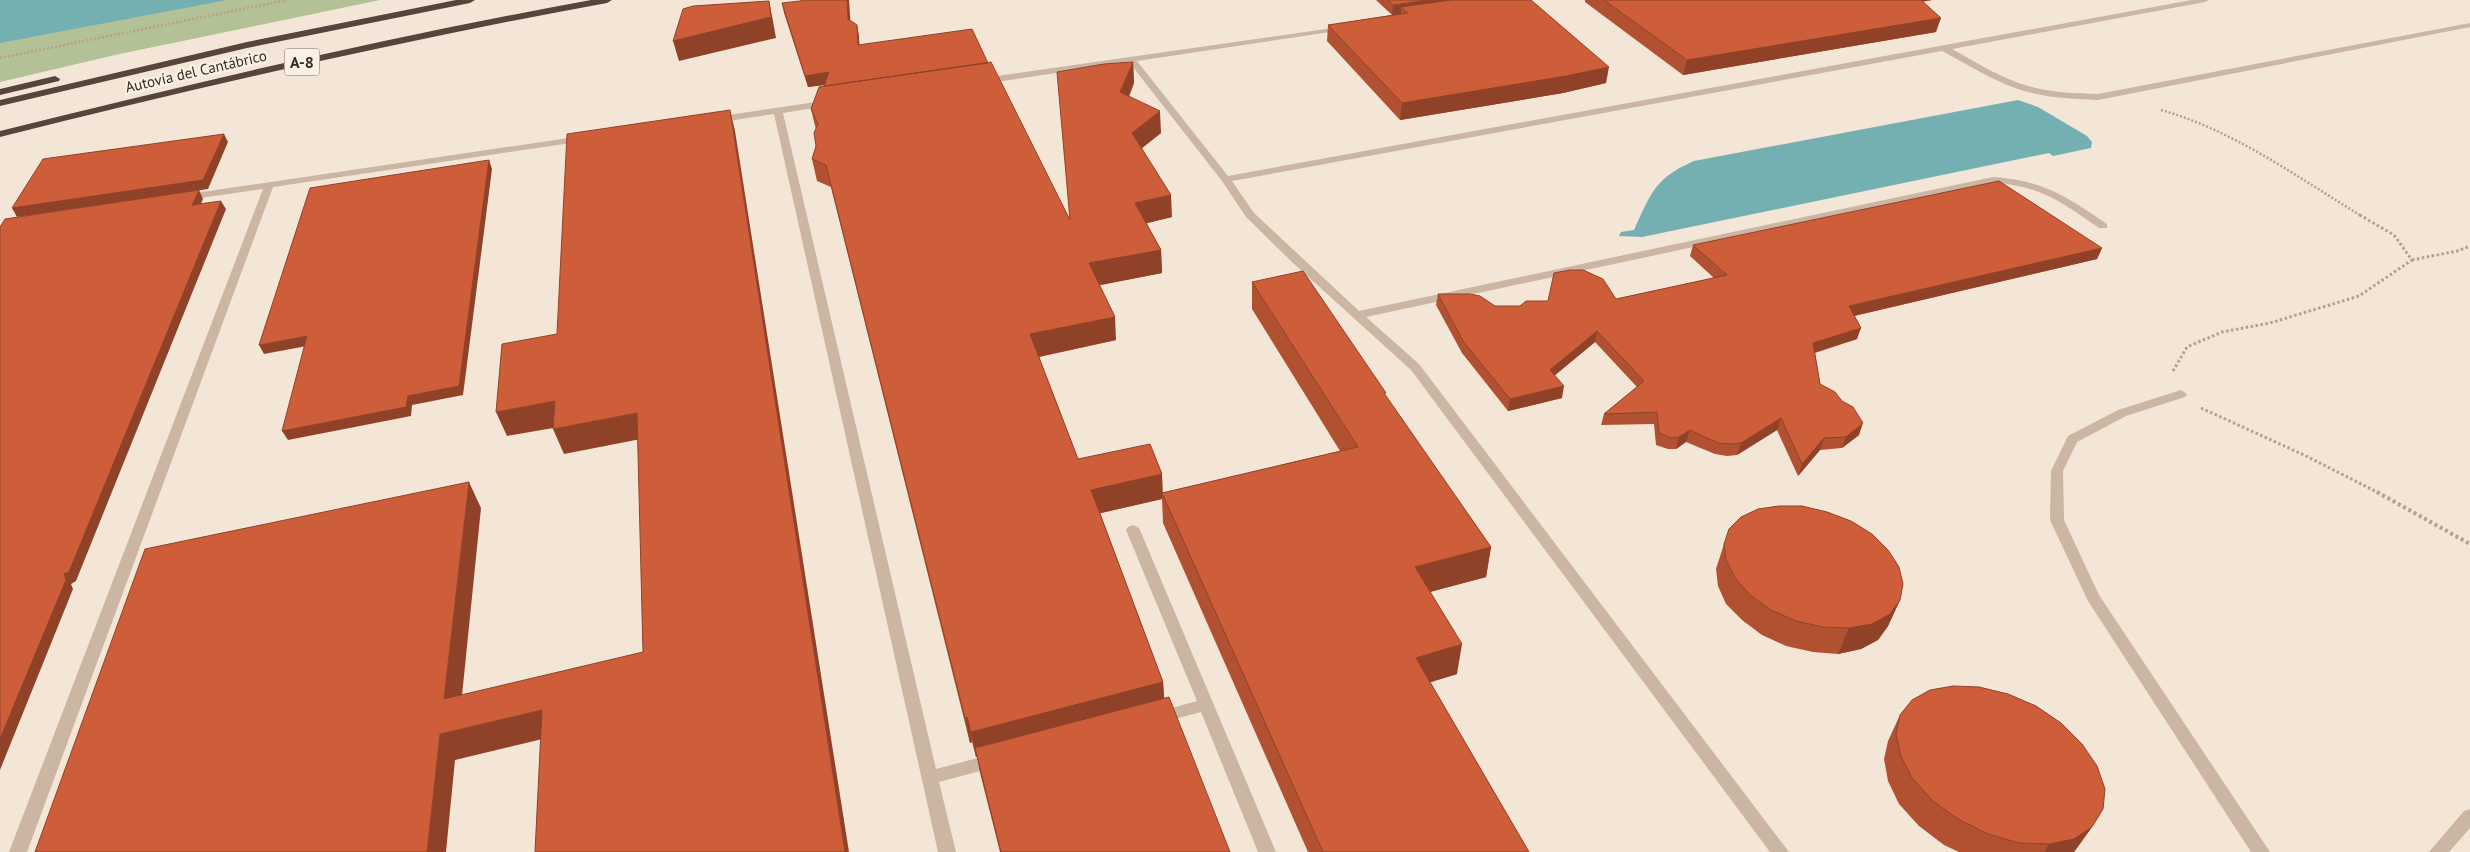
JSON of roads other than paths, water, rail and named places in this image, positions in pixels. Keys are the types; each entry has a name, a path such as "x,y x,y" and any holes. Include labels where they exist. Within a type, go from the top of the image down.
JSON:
{"highway":[{"path":"0,92 234,40 434,0"},
{"name":"Autovía del Cantábrico","path":"0,103 246,45 470,0"},
{"name":"Autovía del Cantábrico","path":"0,134 188,88 451,30 607,0"},
{"path":"0,140 245,78 451,30"}],"lane":[{"path":"1226,179 2205,0"},
{"path":"1944,48 1992,74 2023,87 2065,95 2098,97 2470,25"},
{"path":"974,82 1354,26"},
{"path":"1131,59 1226,179 1250,215 1297,261 1415,367 1780,852"},
{"path":"709,121 837,102"},
{"path":"778,111 947,852"},
{"path":"173,199 592,138"},
{"path":"1357,315 1992,180 2017,180 2043,187 2102,226"},
{"path":"18,852 269,185"},
{"path":"2181,394 2122,413 2072,439 2057,471 2057,520 2093,597 2261,852"},
{"path":"1133,530 1267,852"},
{"path":"1149,720 1206,705"},
{"path":"930,778 1006,758"},
{"path":"2438,852 2470,816"}],"water":[{"path":"0,0 227,0 0,43"},
{"path":"2018,100 2038,107 2087,136 2092,142 2091,148 2053,156 2049,153 1642,237 1619,236 1621,232 1634,230 1650,196 1662,181 1681,167 1694,161"}]}
